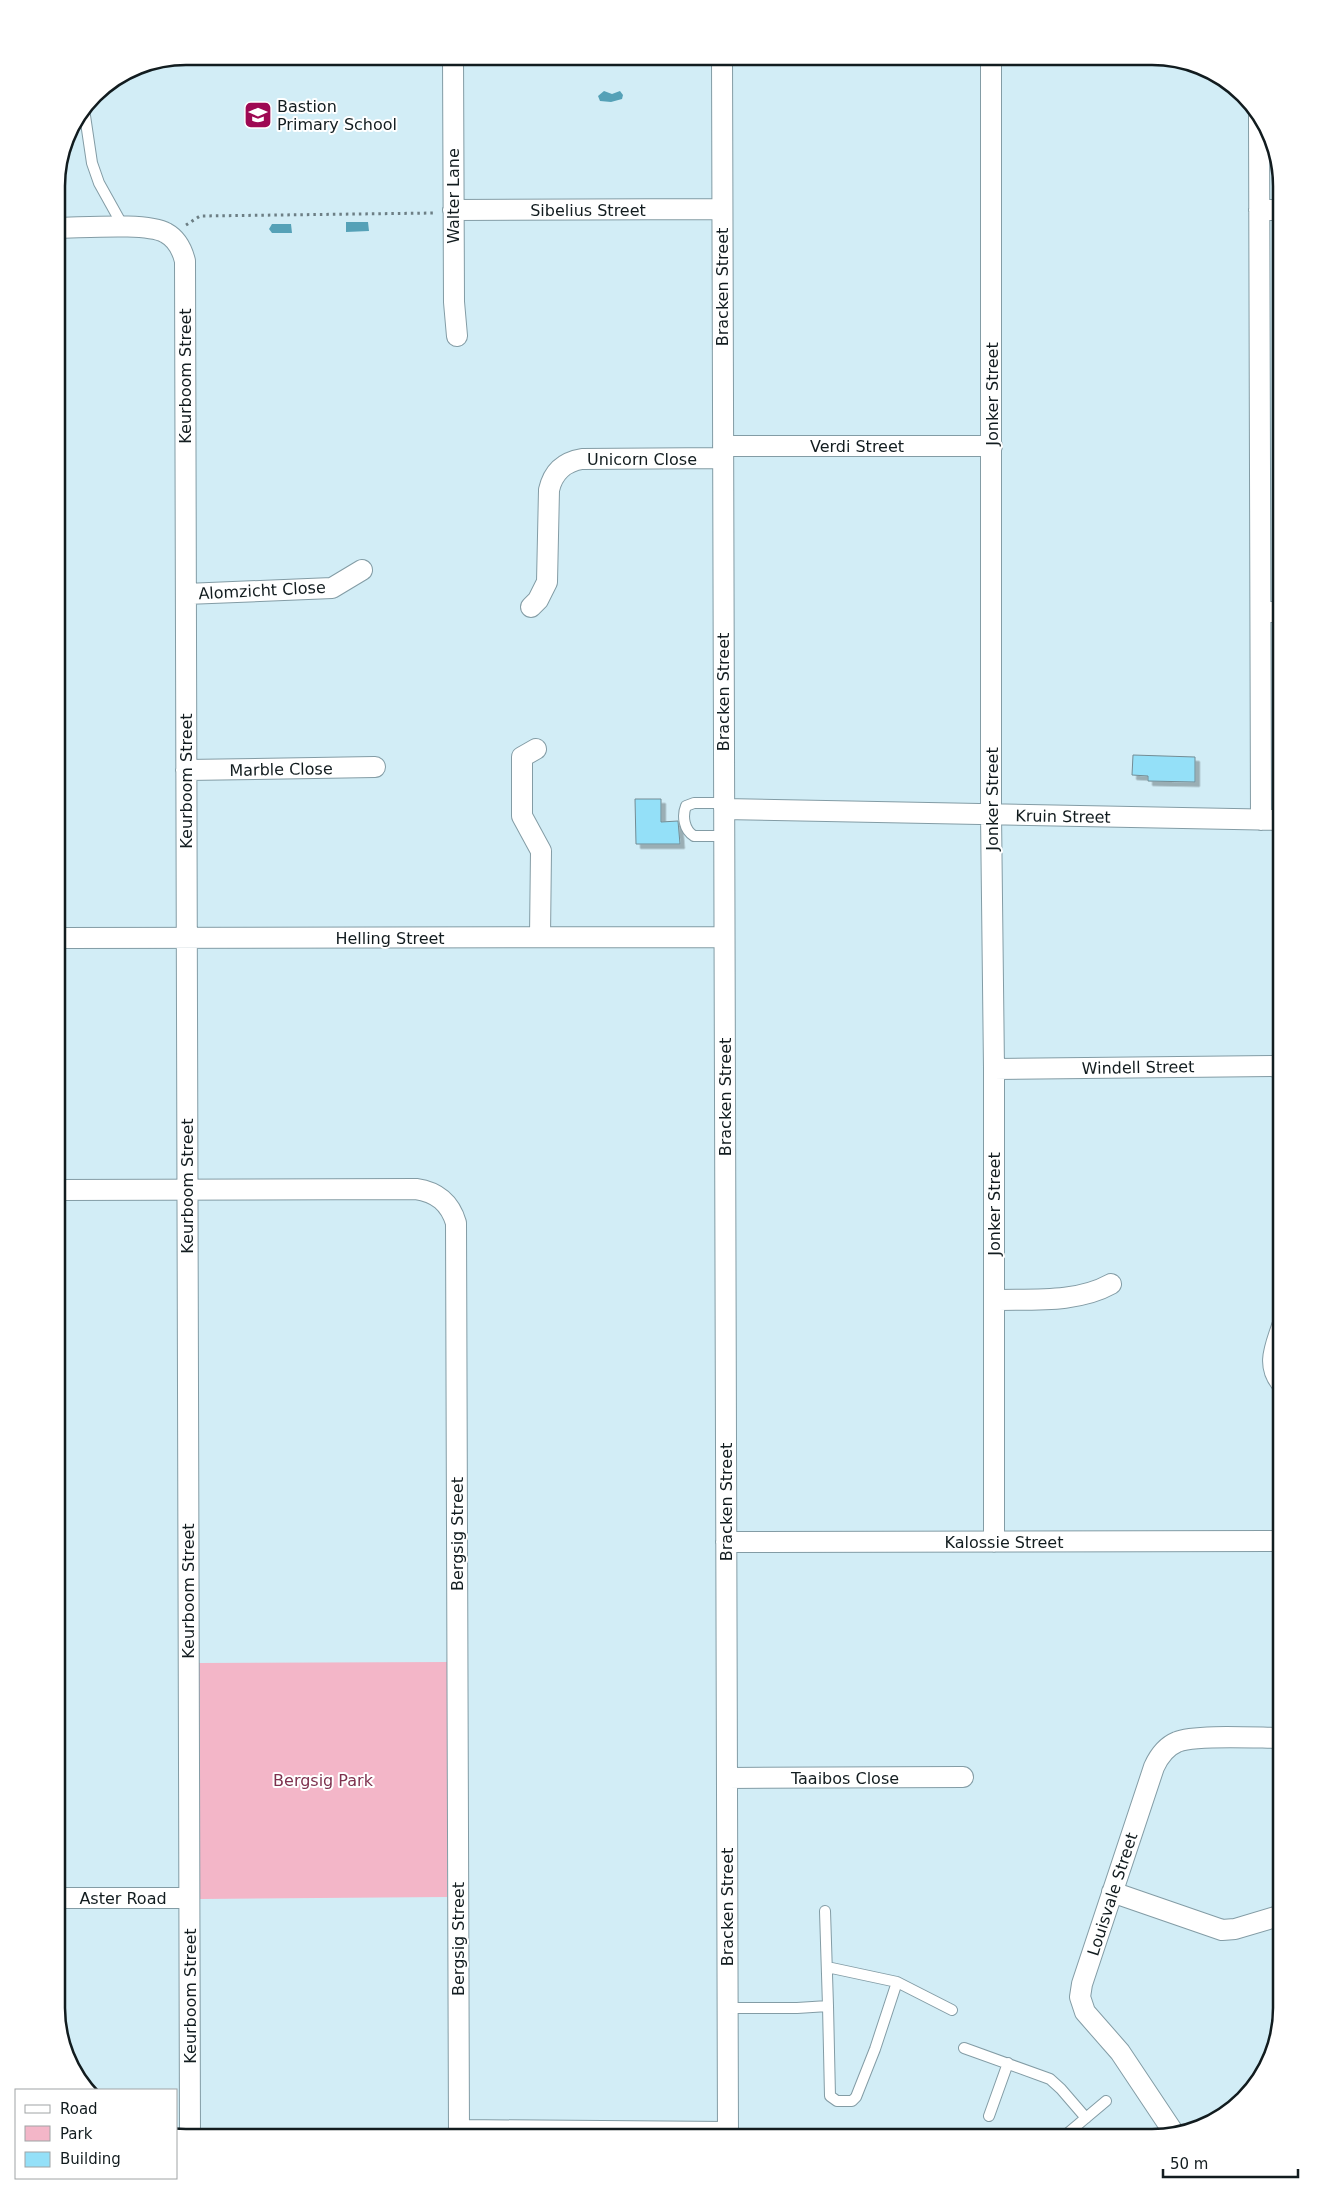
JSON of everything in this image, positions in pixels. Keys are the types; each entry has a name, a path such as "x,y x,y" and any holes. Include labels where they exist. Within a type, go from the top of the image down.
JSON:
{"street":[{"name":"Walter Lane","path":"453,65 454,302 457,336"},
{"name":"Bracken Street","path":"722,65 728,2129"},
{"name":"Jonker Street","path":"991,65 994,1542"},
{"path":"1259,129 1261,820"},
{"name":"Sibelius Street","path":"453,210 722,209"},
{"path":"1259,210 1273,210"},
{"path":"65,228 124,228"},
{"name":"Keurboom Street","path":"124,228 152,228 167,233 183,252 185,261 190,2129"},
{"name":"Verdi Street","path":"723,452 992,446"},
{"name":"Unicorn Close","path":"531,607 538,600 547,582 550,490 553,477 564,465 582,459 723,452"},
{"name":"Alomzicht Close","path":"186,594 332,588 362,570"},
{"path":"1261,612 1273,612"},
{"path":"536,748 522,757 522,816 541,851 540,936"},
{"name":"Marble Close","path":"186,770 375,767"},
{"name":"Kruin Street","path":"724,806 1273,820"},
{"name":"Helling Street","path":"65,938 724,937"},
{"name":"Windell Street","path":"994,1069 1273,1066"},
{"name":"Bergsig Street","path":"65,1190 424,1190 440,1197 446,1203 456,1223 459,2129"},
{"path":"994,1300 1078,1296 1092,1293 1111,1284"},
{"path":"1273,1354 1273,1367"},
{"name":"Kalossie Street","path":"726,1542 1273,1541"},
{"name":"Louisvale Street","path":"1170,2128 1120,2052 1085,2012 1082,2004 1082,1984 1154,1767 1162,1753 1168,1747 1183,1739 1273,1738"},
{"name":"Taaibos Close","path":"726,1778 963,1778"},
{"path":"1112,1892 1222,1930 1236,1929 1273,1918"},
{"name":"Aster Road","path":"65,1898 189,1898"}],"lane":[{"path":"85,118 92,163 99,183 124,228"},
{"path":"724,806 694,803 686,806 685,826 690,834 694,836 724,836"},
{"path":"824,1911 830,2096 837,2101 848,2102 856,2097 875,2049 897,1982"},
{"path":"826,1967 897,1982 952,2010"},
{"path":"727,2008 828,2006"},
{"path":"964,2048 1050,2080 1061,2088 1086,2118"},
{"path":"989,2116 1008,2063"},
{"path":"1073,2129 1106,2101"}],"path":[{"path":"200,216 434,214 453,210"}],"green space":[{"name":"Bergsig Park","path":"447,1662 447,1897 200,1899 199,1663"}],"water":[{"path":"604,91 612,94 620,91 623,95 622,99 611,102 600,101 598,96"},
{"path":"346,222 368,222 369,231 346,232"},
{"path":"272,224 291,224 292,233 272,233 269,229"}],"building":[{"path":"1133,755 1195,757 1195,782 1148,781 1148,776 1132,775"},
{"path":"635,799 661,799 661,822 678,821 680,844 636,844"}],"place":[{"name":"Bastion Primary School","path":"258,115"}]}
